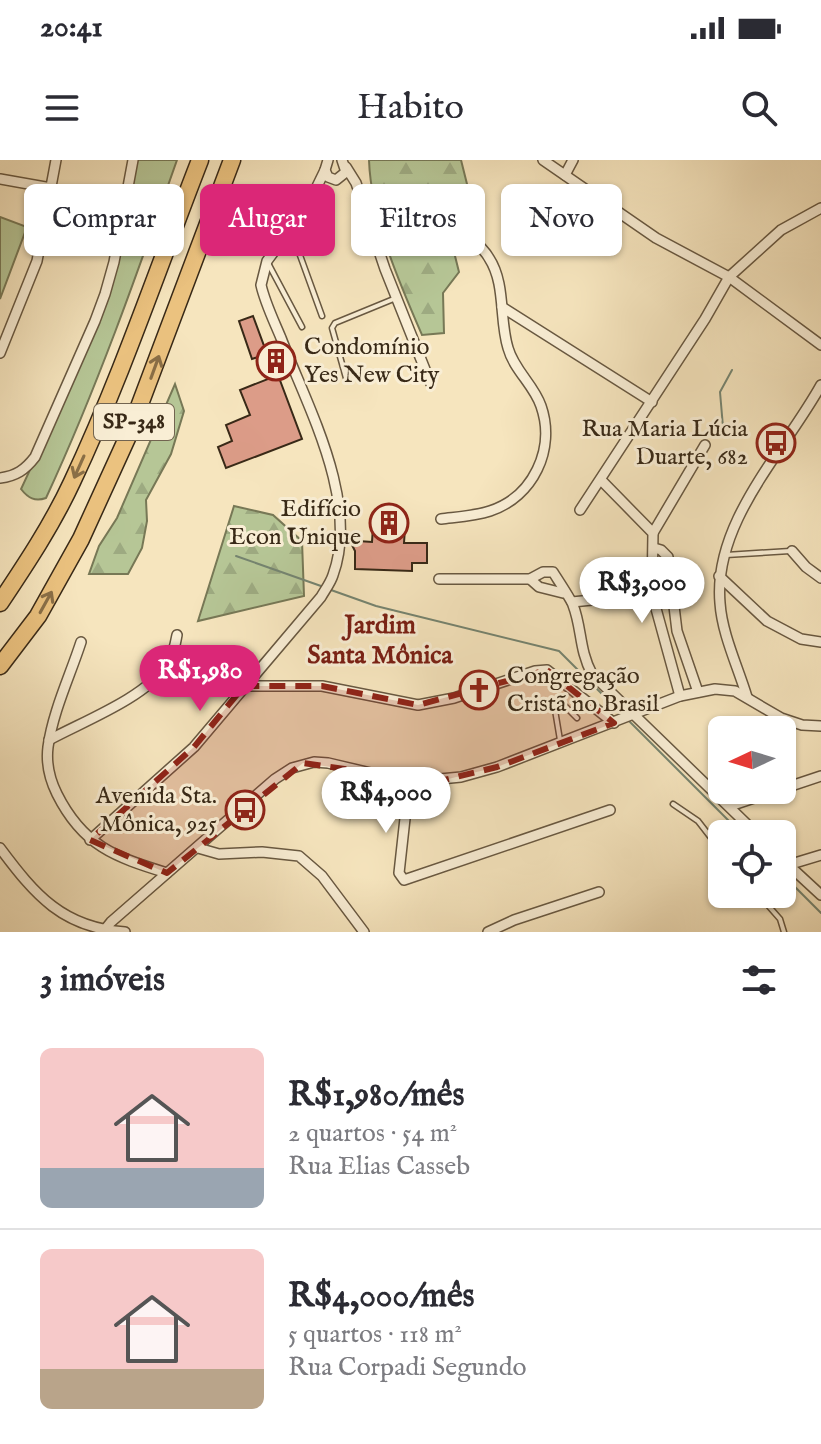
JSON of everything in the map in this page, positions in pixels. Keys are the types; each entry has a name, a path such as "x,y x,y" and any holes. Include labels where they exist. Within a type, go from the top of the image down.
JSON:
{"highway":[{"name":"SP-348","path":"0,603 36,549 71,485 117,378 200,160"},
{"name":"SP-348","path":"0,666 38,616 81,539 128,436 232,160"}],"street":[{"path":"52,184 56,160"},
{"path":"4,477 26,468 35,457 95,321 114,262 133,160"},
{"path":"543,160 656,238 729,277 821,345"},
{"path":"565,175 573,160"},
{"path":"331,172 344,175 343,162"},
{"path":"343,162 356,184"},
{"path":"331,172 351,184"},
{"path":"0,179 28,184"},
{"path":"580,510 652,402 729,277 781,230 821,208"},
{"path":"441,519 488,512 510,501 529,485 543,457 541,405 511,357 490,259 485,254"},
{"path":"0,353 38,256"},
{"path":"90,840 194,747 322,595 333,576 339,547 340,514 336,489 324,447 262,291 262,274 271,256"},
{"path":"381,256 430,382"},
{"path":"502,307 652,402"},
{"path":"747,697 723,622 719,576 723,555 746,506 817,400 821,385"},
{"path":"680,696 652,594 653,533 705,445"},
{"path":"601,480 653,533"},
{"path":"654,548 666,552 668,557 677,631 698,692"},
{"path":"792,551 813,574 821,578"},
{"path":"439,579 530,579 553,572 563,593 572,602 580,642 592,674 744,820"},
{"path":"719,576 767,621 801,639 821,642"},
{"path":"530,579 539,587 563,593"},
{"path":"572,602 652,594"},
{"path":"49,740 147,684 168,663 177,635"},
{"path":"81,642 49,740 47,759 54,788 66,813 90,840 119,858 167,873"},
{"path":"244,686 322,686 418,705 454,698 535,671 547,670 618,721"},
{"path":"104,931 275,779 303,763 328,763 409,782 461,777 497,767 680,696 726,689 747,697 781,718 802,725 821,726"},
{"path":"796,784 821,776"},
{"path":"409,782 400,860 401,880 415,878 485,851 610,810"},
{"path":"730,806 736,804"},
{"path":"0,848 26,882 56,910 76,922 104,931 125,932"},
{"path":"198,848 219,854 262,852 299,856 322,876 364,932"},
{"path":"796,860 821,855"},
{"path":"796,872 821,895"},
{"path":"488,932 514,920 599,892"}],"lane":[{"path":"300,256 322,316"},
{"path":"267,261 302,327"},
{"path":"346,378 332,336 335,323 396,298"},
{"path":"723,555 792,551"},
{"path":"560,743 555,710 563,704 577,718"},
{"path":"673,804 698,821 708,834"},
{"path":"770,908 780,919 784,932"}],"highlighted area":[{"path":"547,670 614,723 497,767 436,782 303,763 167,873 90,840 194,747 244,686 322,686 418,705"}],"green space":[{"path":"135,160 177,160 168,184 130,184"},
{"path":"369,160 461,160 467,184 371,184"},
{"path":"0,217 24,226 24,235 0,299"},
{"path":"114,256 143,256 65,457 46,498 32,498 21,489 99,322"},
{"path":"391,256 455,256 459,272 443,293 444,333 422,335"},
{"path":"175,384 184,411 171,454 146,500 147,521 142,548 128,574 89,574 99,546 117,518"},
{"path":"234,506 273,515 302,541 304,596 198,621"}],"building":[{"path":"253,316 267,354 252,359 239,321"},
{"path":"278,375 302,439 226,468 218,447 232,441 226,425 250,415 240,390"},
{"path":"374,512 406,514 404,543 427,543 427,563 412,563 412,571 355,569 355,551 347,535 354,532 358,541 372,542"}],"waterway":[{"path":"723,427 720,392 732,370"},
{"path":"236,556 321,586"},
{"path":"331,590 376,606 559,651 622,714"},
{"path":"627,719 728,820"},
{"path":"796,888 821,913"}],"place":[{"name":"Condomínio Yes New City","path":"276,361"},
{"name":"Rua Maria Lúcia Duarte, 682","path":"776,443"},
{"name":"Edifício Econ Unique","path":"389,523"},
{"name":"Congregação Cristã no Brasil","path":"479,690"},
{"name":"Avenida Sta. Mônica, 925","path":"245,810"}],"district":[{"name":"Jardim Santa Mônica","path":"380,640"}]}
